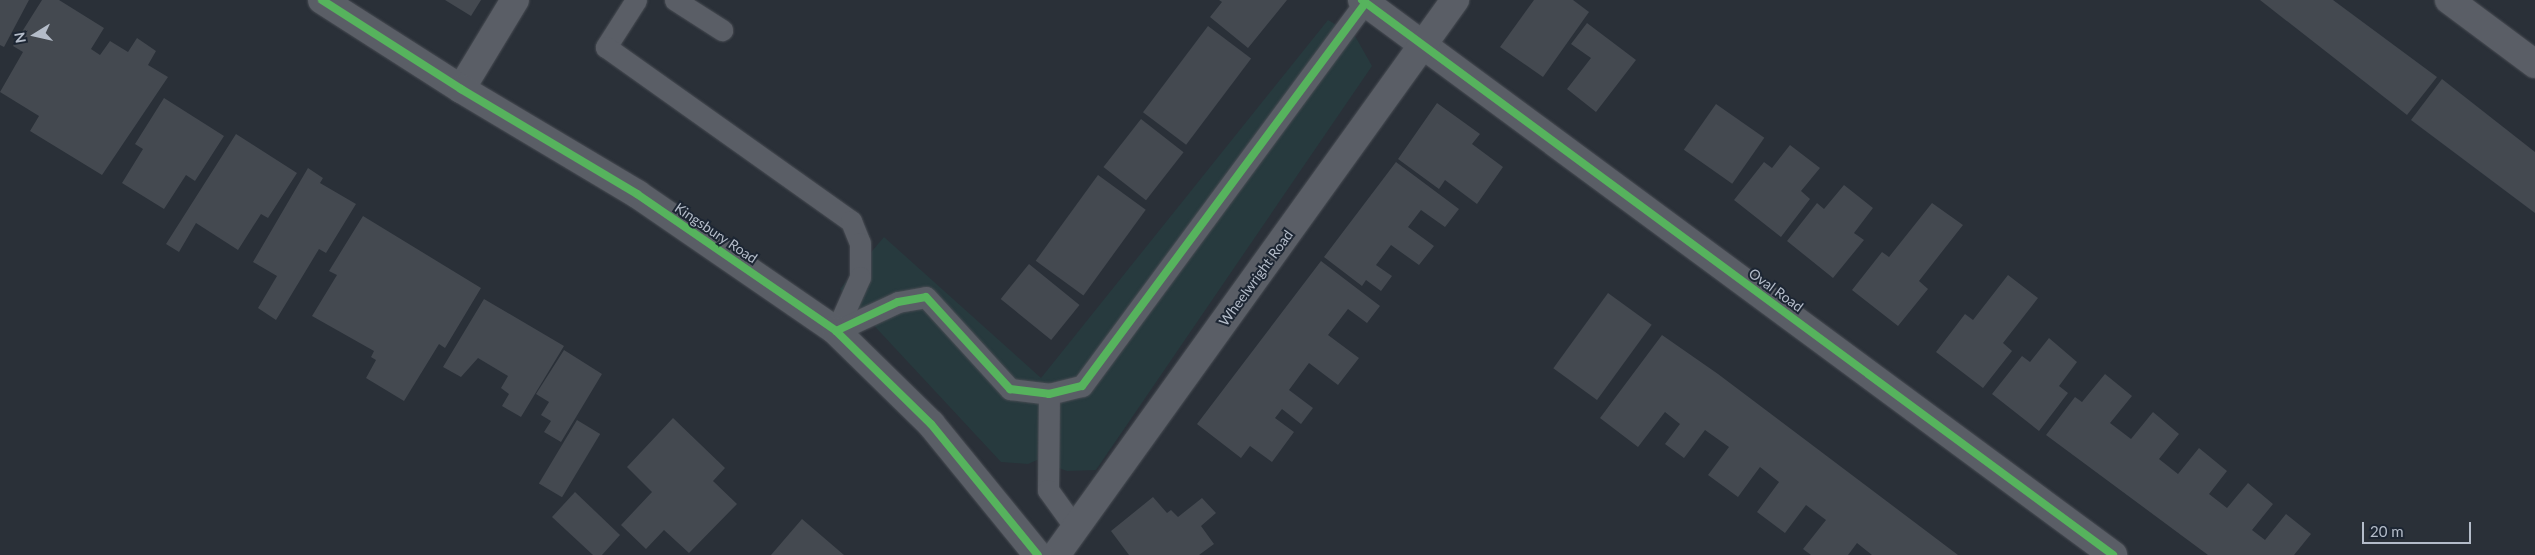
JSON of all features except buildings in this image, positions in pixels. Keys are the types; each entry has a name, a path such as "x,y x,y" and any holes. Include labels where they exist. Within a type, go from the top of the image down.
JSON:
{"street":[{"name":"Kingsbury Road","path":"322,0 461,89 637,194 836,331 931,424 1038,555"},
{"path":"461,89 515,0"},
{"name":"Wheelwright Road","path":"1056,555 1424,46 1455,0"},
{"path":"2448,0 2535,64"},
{"name":"Oval Road","path":"1365,1 2113,555"}],"lane":[{"path":"636,0 606,47 851,221 860,243 860,277 836,331"},
{"path":"675,0 722,30"},
{"path":"836,331 898,302 926,298 1010,389 1049,394 1082,386 1365,1"},
{"path":"1049,394 1048,490 1076,529"}],"green space":[{"path":"1328,20 1355,36 1372,66 1096,470 1067,471 1037,460 1028,464 1001,462 840,289 884,237 1041,378"}],"cycle path":[{"path":"322,0 461,89 637,194 836,331 931,424 1038,555"},
{"path":"1362,0 2113,555"},
{"path":"836,331 898,302 926,297 1010,389 1049,394 1082,386 1365,3"}]}
